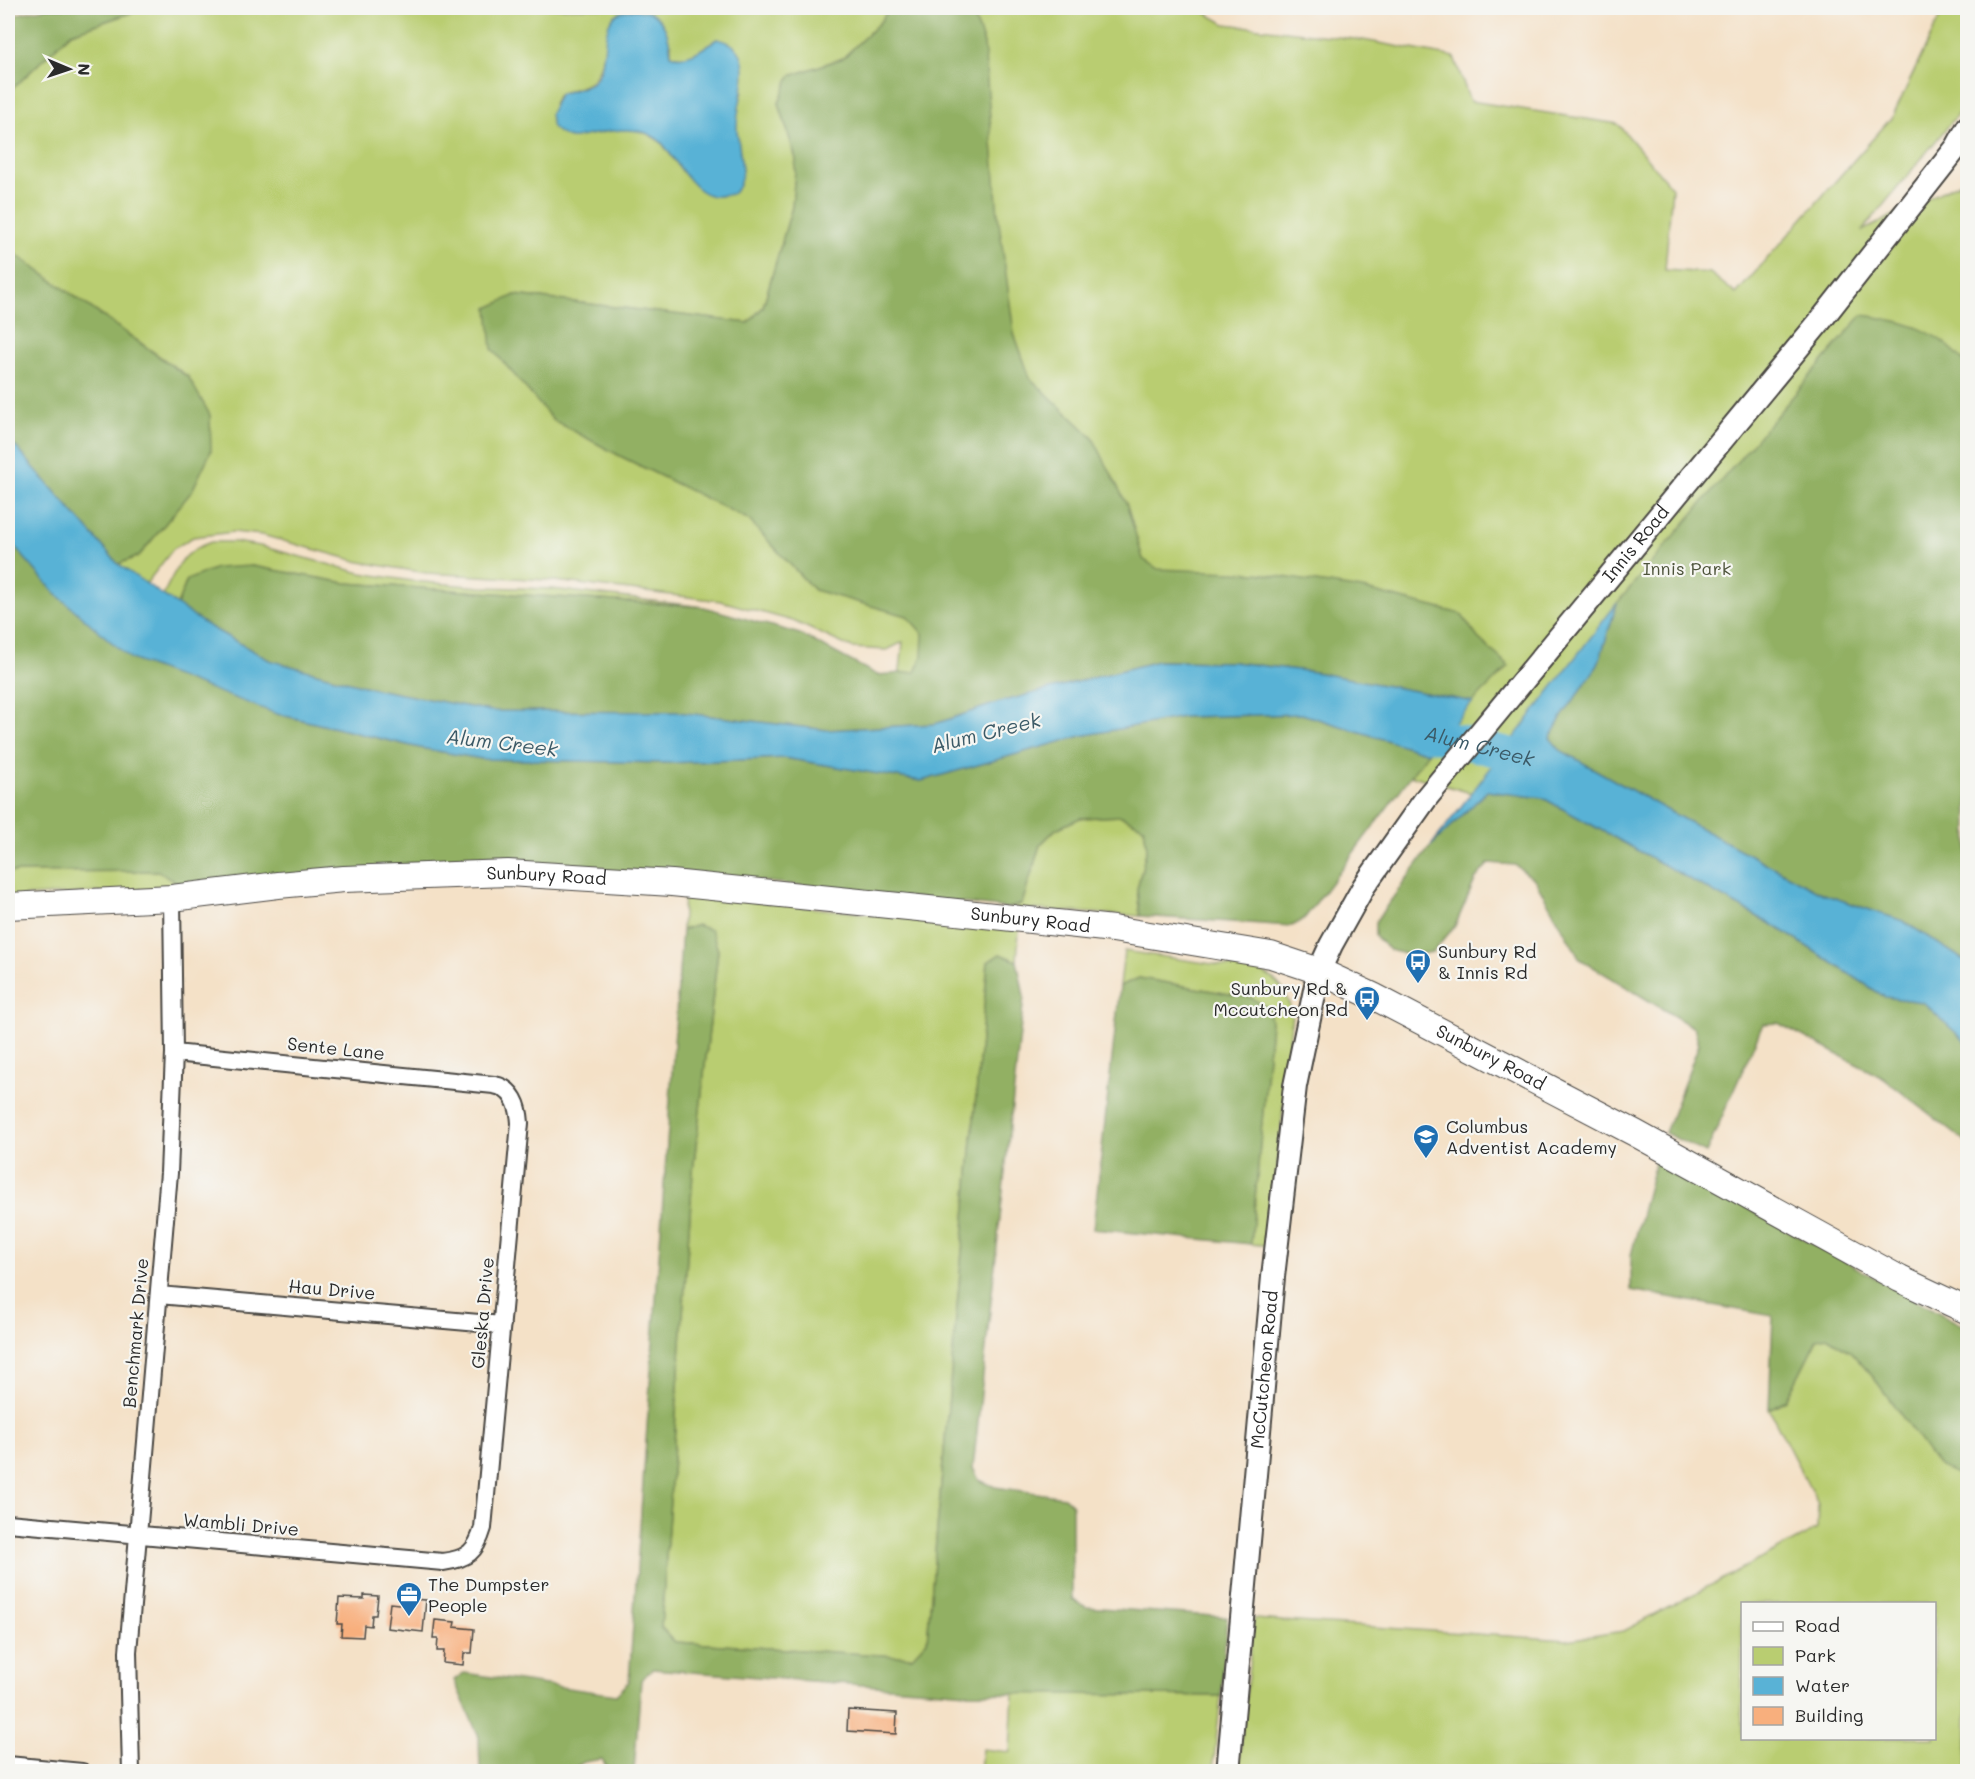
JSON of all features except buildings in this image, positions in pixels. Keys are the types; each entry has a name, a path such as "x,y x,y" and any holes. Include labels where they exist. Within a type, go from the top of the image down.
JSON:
{"main road":[{"name":"Innis Road","path":"1319,971 1341,923 1383,858 1427,797 1821,320 1956,147 1968,127"},
{"name":"Sunbury Road","path":"8,906 172,898 344,879 496,874 660,883 1113,929 1271,955 1319,971 1373,996 1635,1133 1900,1279 1968,1311"},
{"name":"McCutcheon Road","path":"1228,1772 1273,1277 1294,1086 1319,971"}],"street":[{"name":"Benchmark Drive","path":"131,1772 128,1652 169,1173 174,1053 172,898"},
{"name":"Sente Lane","path":"174,1053 494,1085"},
{"name":"Gleska Drive","path":"470,1553 479,1542 483,1528 520,1123 519,1108 512,1095 501,1086 494,1085"},
{"name":"Hau Drive","path":"159,1295 502,1325"},
{"name":"Wambli Drive","path":"8,1523 443,1562 457,1560 470,1553"},
{"path":"8,1764 82,1772"}],"green space":[{"path":"46,8 145,8 71,33 8,93 8,16"},
{"name":"Innis Park","path":"145,8 890,8 880,22 843,58 790,76 779,103 796,159 792,207 763,307 748,323 515,295 620,456 748,519 814,590 984,44 971,8 1197,8 1225,24 1363,40 1454,57 1470,101 1618,124 1672,188 1665,270 1710,273 1736,294 1893,116 1944,8 1967,8 1967,103 1862,231 1967,179 1967,1013 1563,820 1321,749 893,738 903,642 887,650 852,648 793,621 721,601 547,580 426,573 360,562 262,535 233,532 193,537 173,549 146,584 118,564 139,556 189,377 8,249 8,93 71,33","holes":["717,39 743,91 736,114 737,141 742,170 686,176 661,142 648,134 631,128 610,131 553,104 558,94 584,85 595,78 604,52 671,44 671,55 684,56 696,53"]},
{"path":"890,8 971,8 984,44 998,215 1014,333 1030,378 1093,438 1127,505 1143,559 1158,569 1257,573 1362,589 1461,614 1478,638 1509,666 1473,702 1314,672 1233,662 1158,661 1000,702 935,724 827,730 677,712 491,711 375,689 269,660 205,624 177,605 187,580 216,568 252,566 346,583 704,607 800,634 877,675 915,672 922,656 923,634 907,616 814,590 748,519 553,420 492,349 488,308 515,295 748,323 763,307 792,207 796,159 779,103 790,76 843,58 880,22"},
{"path":"8,249 189,378 210,415 211,451 192,491 139,556 118,564 8,438"},
{"name":"Innis Park","path":"1862,315 1893,320 1933,335 1957,353 1968,366 1968,754 1964,755 1963,767 1968,768 1967,962 1903,921 1823,894 1674,814 1560,750 1550,738 1598,665 1617,603"},
{"path":"8,539 56,594 277,714 420,748 482,759 668,763 784,758 921,781 1081,736 1183,717 1302,714 1428,753 1304,919 1292,926 1140,916 1137,889 1147,848 1144,827 1121,816 1080,818 1056,829 1040,845 1022,904 1008,908 686,873 185,888 158,871 8,872"},
{"path":"211,542 235,542 260,546 361,573 412,581 481,587 552,589 704,607 346,583 252,566 187,580 177,605 163,595 172,577 186,556"},
{"path":"1487,791 1543,798 1780,929 1885,997 1923,1002 1967,1043 1967,1143 1883,1078 1778,1023 1763,1024 1706,1153 1665,1133 1699,1044 1694,1028 1580,959 1535,880 1515,865 1489,863 1476,878 1455,926 1433,952 1411,955 1389,950 1375,936 1375,922 1430,847"},
{"path":"1121,816 1144,827 1147,848 1137,889 1140,916 1008,908 1022,904 1040,845 1056,829 1080,818"},
{"path":"158,871 185,888 8,897 8,872"},
{"path":"684,894 1019,930 1017,961 1000,954 988,962 927,1641 912,1657 675,1642 661,1627 693,1172 718,950 697,925 682,930"},
{"path":"697,925 711,930 718,950 693,1172 661,1628 675,1642 912,1657 927,1641 988,962 1000,954 1017,961 1024,996 973,1468 979,1480 995,1487 1064,1497 1072,1504 1072,1599 1086,1607 1227,1617 1221,1696 968,1693 652,1669 641,1680 634,1771 609,1771 602,1759 584,1762 569,1771 480,1771 479,1737 454,1680 464,1673 616,1695 629,1682 682,930"},
{"path":"1124,951 1260,971 1278,983 1285,993 1292,1013 1270,1246 1251,1244 1271,1022 1252,998 1139,978 1120,986"},
{"path":"1139,978 1252,998 1269,1009 1271,1022 1251,1244 1093,1229 1120,986"},
{"path":"1656,1158 1967,1328 1967,1476 1961,1476 1938,1466 1874,1378 1851,1352 1827,1337 1817,1339 1786,1400 1769,1409 1773,1316 1631,1290 1631,1255"},
{"path":"1827,1337 1851,1352 1961,1476 1967,1476 1967,1771 1238,1772 1254,1619 1567,1640 1624,1631 1817,1529 1818,1504 1769,1409 1786,1400 1817,1339"},
{"path":"1013,1693 1221,1696 1213,1769 1209,1771 980,1772 982,1749 1010,1752"}],"water":[{"path":"637,10 651,13 664,26 671,55 690,55 717,39 731,44 739,52 744,75 737,128 742,172 738,187 732,194 714,196 696,187 662,143 645,133 623,130 573,138 563,135 552,127 550,114 559,94 586,86 597,77 601,69 608,27 612,19 623,11"},
{"path":"8,438 118,564 205,624 269,660 375,689 491,711 677,712 827,730 935,724 1000,702 1158,661 1233,662 1314,672 1473,702 1428,753 1302,714 1183,717 1081,736 921,781 784,758 668,763 482,759 420,748 277,714 131,659 56,594 8,539"},
{"path":"1617,603 1598,665 1550,738 1560,750 1674,814 1823,894 1903,921 1967,962 1967,1043 1923,1002 1885,997 1780,929 1543,798 1487,791 1430,847"}],"waterway":[{"name":"Alum Creek","path":"1398,726 1546,763"}],"place":[{"name":"Sunbury Rd & Innis Rd","path":"1418,985"},
{"name":"Sunbury Rd & Mccutcheon Rd","path":"1367,1022"},
{"name":"Columbus Adventist Academy","path":"1426,1160"},
{"name":"The Dumpster People","path":"409,1618"}]}
